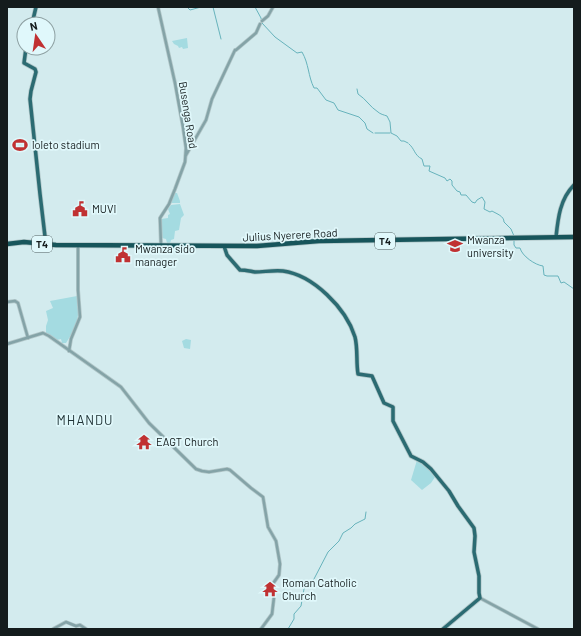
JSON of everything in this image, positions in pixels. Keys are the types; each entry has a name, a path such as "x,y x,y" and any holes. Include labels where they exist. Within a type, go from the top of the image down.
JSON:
{"highway":[{"name":"Julius Nyerere Road","path":"7,244 24,242 46,245 257,246 319,241 574,237"}],"main road":[{"path":"25,56 24,63 35,69 36,72 30,99 46,245"},
{"path":"556,237 559,211 564,198 574,185"},
{"path":"224,246 227,254 240,270 253,272 284,271 302,278 312,282 321,289 341,310 355,339 358,374 372,376 384,403 393,407 393,421 411,456 423,462 430,469 449,491 474,528 474,552 479,576 478,593 480,598 443,629"}],"street":[{"name":"Busenga Road","path":"158,7 184,126 186,155 176,189 160,218 161,246"},
{"path":"186,155 206,120 212,99 220,85 224,71 236,50 256,33 261,22 268,16 273,7"},
{"path":"69,351 70,344 80,317 78,290 78,245"},
{"path":"7,302 15,301 18,303 28,338"},
{"path":"7,344 43,333 121,387 149,423 196,469 209,472 229,469 263,497 268,527 276,541 280,564 279,575 272,585 274,596 272,612 261,629"},
{"path":"480,598 538,629"},
{"path":"53,629 66,622 76,626 80,625 86,629"}],"shaded area":[{"path":"187,38 188,48 183,49 182,47 179,48 172,41"},
{"path":"175,193 177,193 180,203 171,203"},
{"path":"180,204 184,215 181,218 179,230 175,231 174,239 171,240 170,244 167,243 166,239 162,238 161,219 168,218 168,215 170,214 168,209 171,205"},
{"path":"77,296 78,315 76,326 66,343 62,343 61,339 57,340 46,333 48,320 46,311 53,308 50,301"},
{"path":"186,339 191,340 190,349 184,348 182,341"},
{"path":"417,460 423,463 435,477 431,483 422,490 411,480"}],"waterway":[{"path":"187,7 190,10 201,7"},
{"path":"213,7 221,39"},
{"path":"255,7 262,23 275,37 297,53 302,52 314,88 317,88 326,100 334,103 338,110 359,117 365,123 367,129 373,133"},
{"path":"357,89 358,94 373,108 387,116 390,122 391,133 397,136 401,141 408,143"},
{"path":"375,133 390,133"},
{"path":"409,144 417,156 422,159 424,166 430,166 429,171 445,178 447,181 450,179 452,181 452,185 457,191 460,192 461,195 466,195 472,202 475,203 482,197 485,202 484,209 490,212 492,211 502,217 504,222 511,229 514,236"},
{"path":"514,239 514,245 516,248 520,248 526,257 543,266 544,275 558,276 561,283 564,282 574,289"},
{"path":"288,629 294,619 294,614 301,606 304,589 314,579 328,552 339,541 343,533 365,519 366,512"}],"place":[{"name":"loleto stadium","path":"20,145"},
{"name":"MUVI","path":"80,209"},
{"name":"Mwanza university","path":"455,246"},
{"name":"Mwanza sido manager","path":"123,255"},
{"name":"EAGT Church","path":"144,442"},
{"name":"Roman Catholic Church","path":"270,589"}],"district":[{"name":"MHANDU","path":"85,420"}]}
